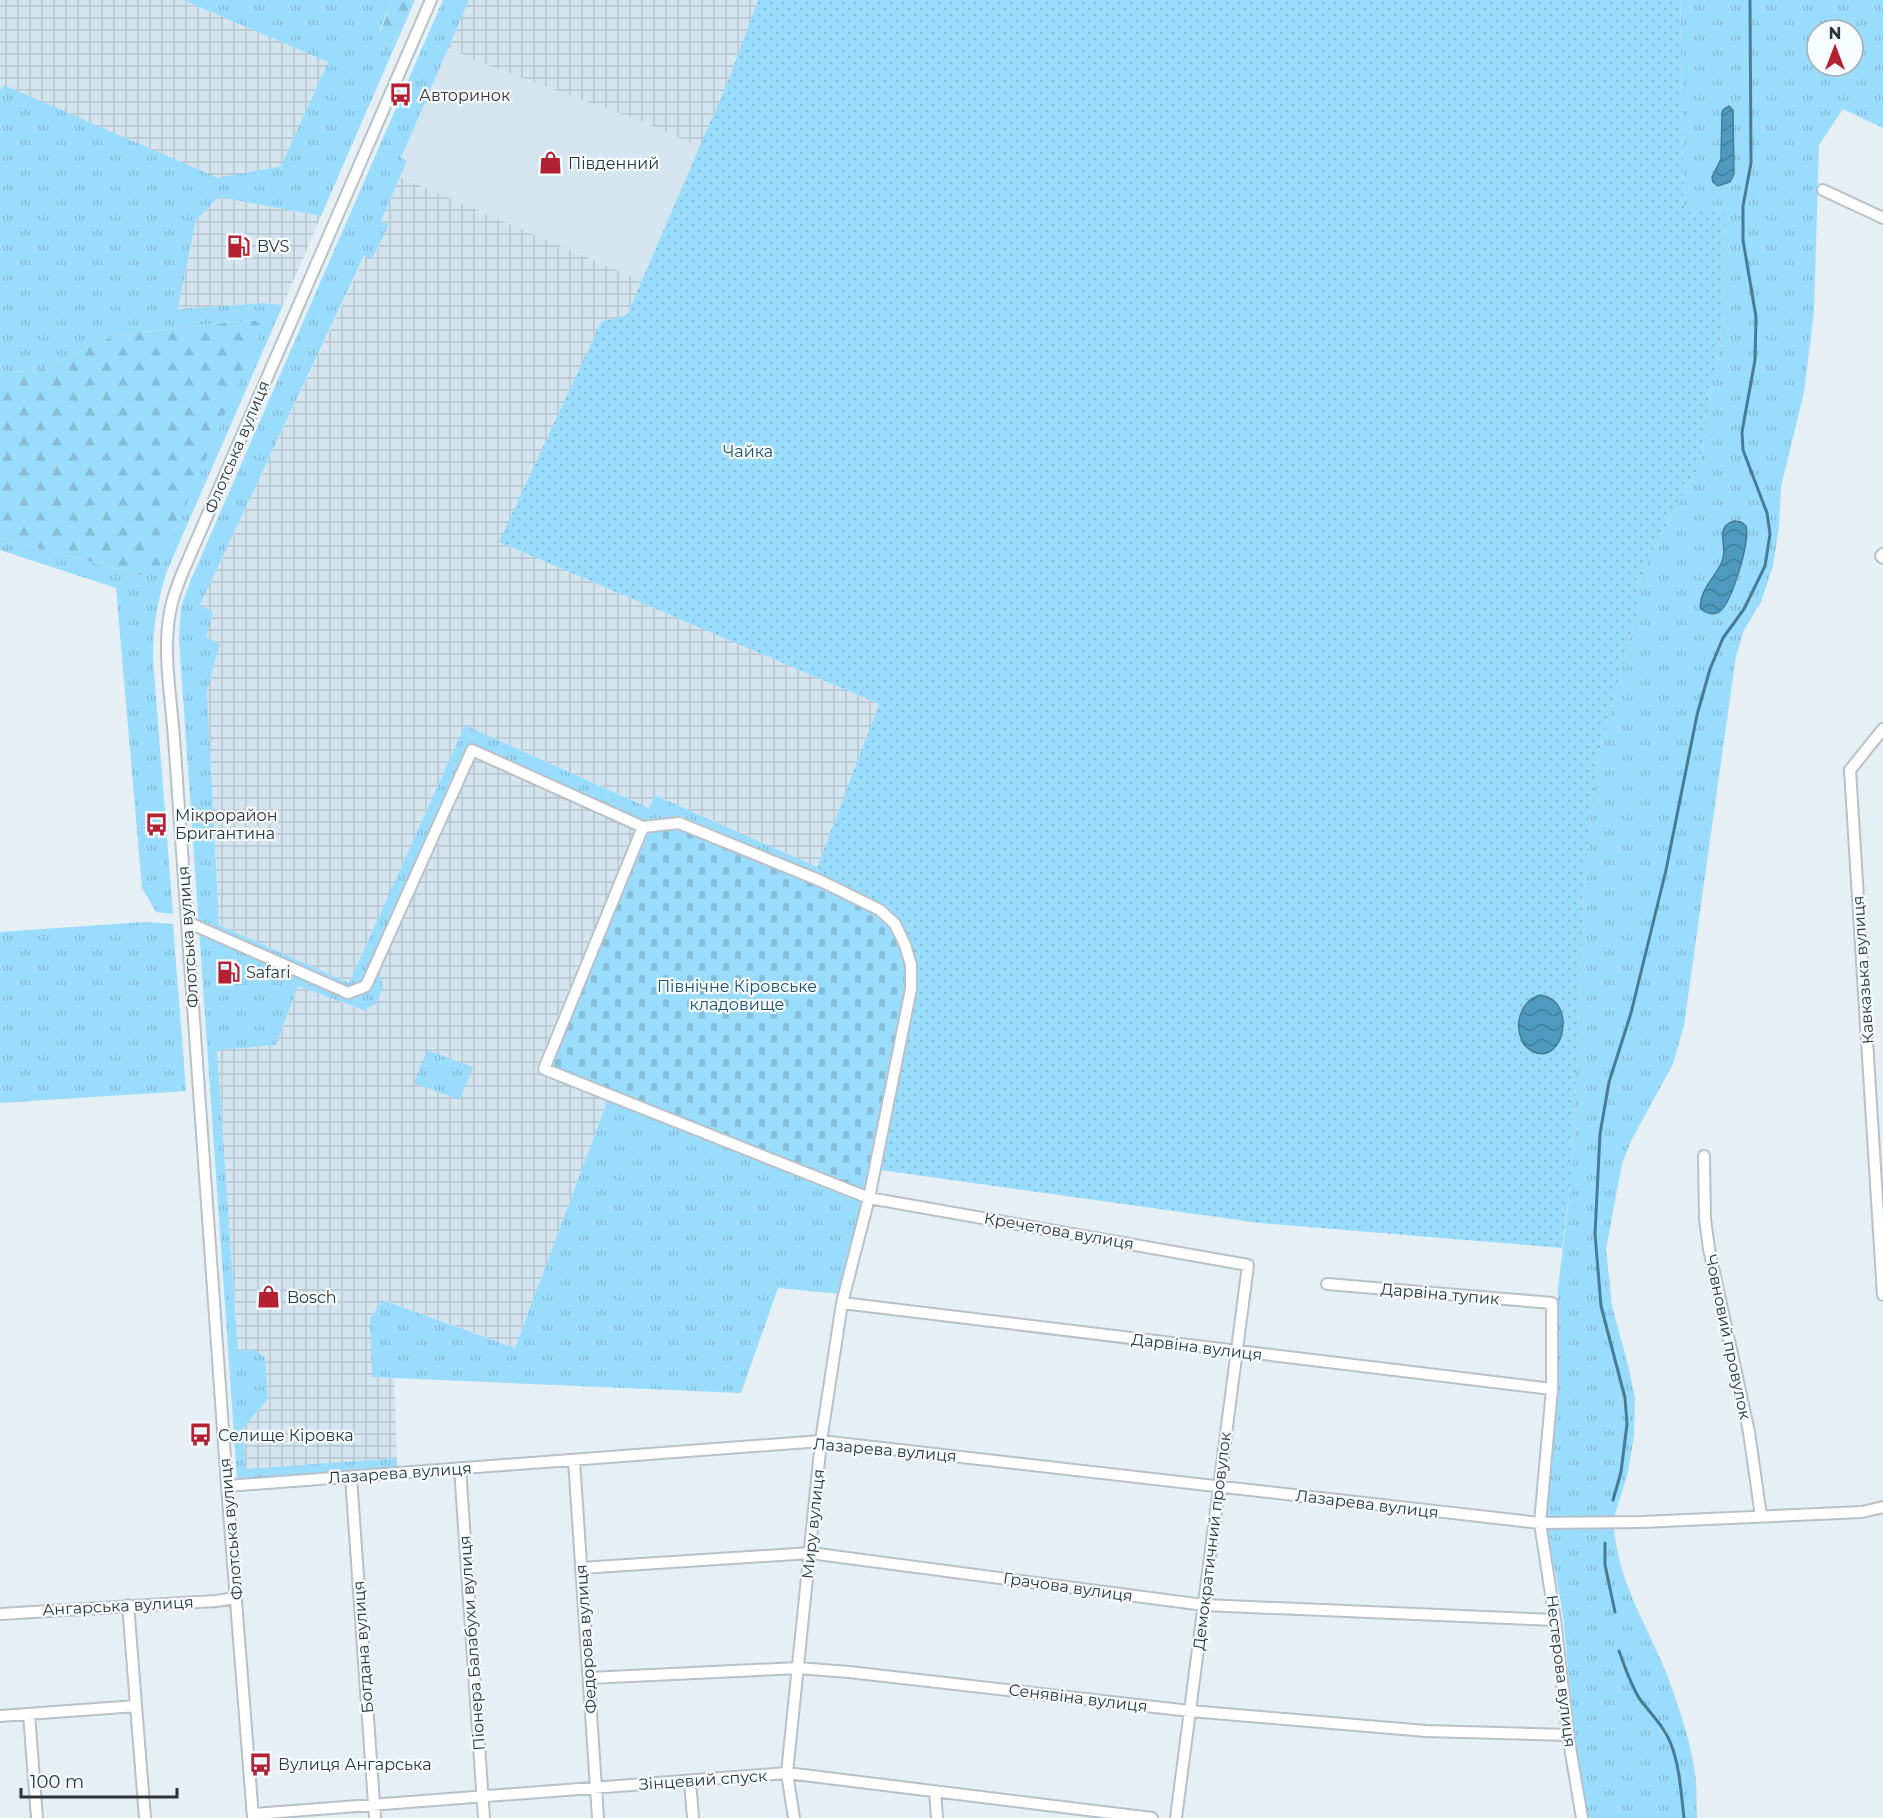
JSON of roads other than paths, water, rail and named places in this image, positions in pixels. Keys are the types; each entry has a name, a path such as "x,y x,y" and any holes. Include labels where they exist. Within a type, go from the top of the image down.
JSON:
{"street":[{"name":"Флотська вулиця","path":"253,1816 227,1486 168,649 172,603 181,576 431,0"},
{"path":"1822,190 1883,218"},
{"name":"Кавказька вулиця","path":"1883,729 1850,770 1883,1296"},
{"path":"187,922 348,993 366,986 472,750 643,826"},
{"name":"Миру вулиця","path":"643,826 679,823 851,895 880,910 895,924 909,955 910,989 869,1197 842,1303 821,1441 787,1773 794,1818"},
{"name":"Кречетова вулиця","path":"643,826 544,1069 869,1197 1248,1265"},
{"name":"Човновий провулок","path":"1704,1156 1705,1219 1709,1249 1749,1432 1761,1516"},
{"name":"Демократичний провулок","path":"1176,1818 1248,1265"},
{"name":"Дарвіна тупик","path":"1327,1284 1552,1303"},
{"name":"Дарвіна вулиця","path":"842,1303 1552,1389"},
{"name":"Нестерова вулиця","path":"1552,1303 1552,1389 1540,1523 1555,1620 1568,1735 1582,1818"},
{"name":"Лазарева вулиця","path":"227,1486 821,1441 1540,1523"},
{"name":"Федорова вулиця","path":"574,1460 598,1818"},
{"name":"Піонера Балабухи вулиця","path":"460,1468 484,1818"},
{"name":"Богдана вулиця","path":"351,1477 375,1818"},
{"path":"1540,1523 1642,1522 1862,1512 1883,1507"},
{"name":"Грачова вулиця","path":"581,1568 810,1552 1204,1605 1555,1620"},
{"name":"Ангарська вулиця","path":"0,1614 236,1598"},
{"path":"128,1605 145,1818"},
{"name":"Сенявіна вулиця","path":"589,1678 798,1668 1190,1711 1426,1731 1568,1735"},
{"path":"0,1716 136,1706"},
{"path":"29,1714 37,1818"},
{"name":"Зінцевий спуск","path":"253,1816 787,1773 1152,1818"},
{"path":"690,1781 693,1818"},
{"path":"935,1791 937,1818"},
{"path":"1056,1806 1056,1818"}],"water":[{"path":"1729,106 1733,110 1734,174 1730,182 1718,186 1713,182 1712,177 1721,159 1722,114 1723,110"},
{"path":"1734,521 1746,526 1747,534 1739,572 1724,606 1717,613 1707,612 1701,609 1702,597 1724,556 1724,528"},
{"path":"1540,995 1552,1000 1560,1008 1563,1019 1558,1042 1552,1050 1543,1054 1532,1051 1525,1045 1519,1027 1524,1007"}],"waterway":[{"path":"1613,1500 1621,1472 1627,1424 1625,1398 1601,1306 1595,1234 1600,1134 1609,1082 1631,1013 1666,870 1697,715 1710,669 1723,638 1744,609 1765,566 1770,534 1767,513 1743,450 1742,432 1755,360 1756,317 1743,240 1743,206 1751,163 1750,0"},
{"path":"1605,1543 1605,1565 1615,1612"},
{"path":"1619,1651 1639,1698 1661,1725 1671,1744 1678,1771 1684,1818"}],"place":[{"name":"Авторинок","path":"401,95"},
{"name":"Південний","path":"550,163"},
{"name":"BVS","path":"239,246"},
{"name":"Мікрорайон Бригантина","path":"157,824"},
{"name":"Safari","path":"228,972"},
{"name":"Bosch","path":"269,1297"},
{"name":"Селище Кіровка","path":"200,1435"},
{"name":"Вулиця Ангарська","path":"260,1764"}],"park label":[{"name":"Чайка","path":"748,451"},
{"name":"Північне Кіровське кладовище","path":"737,995"}]}
